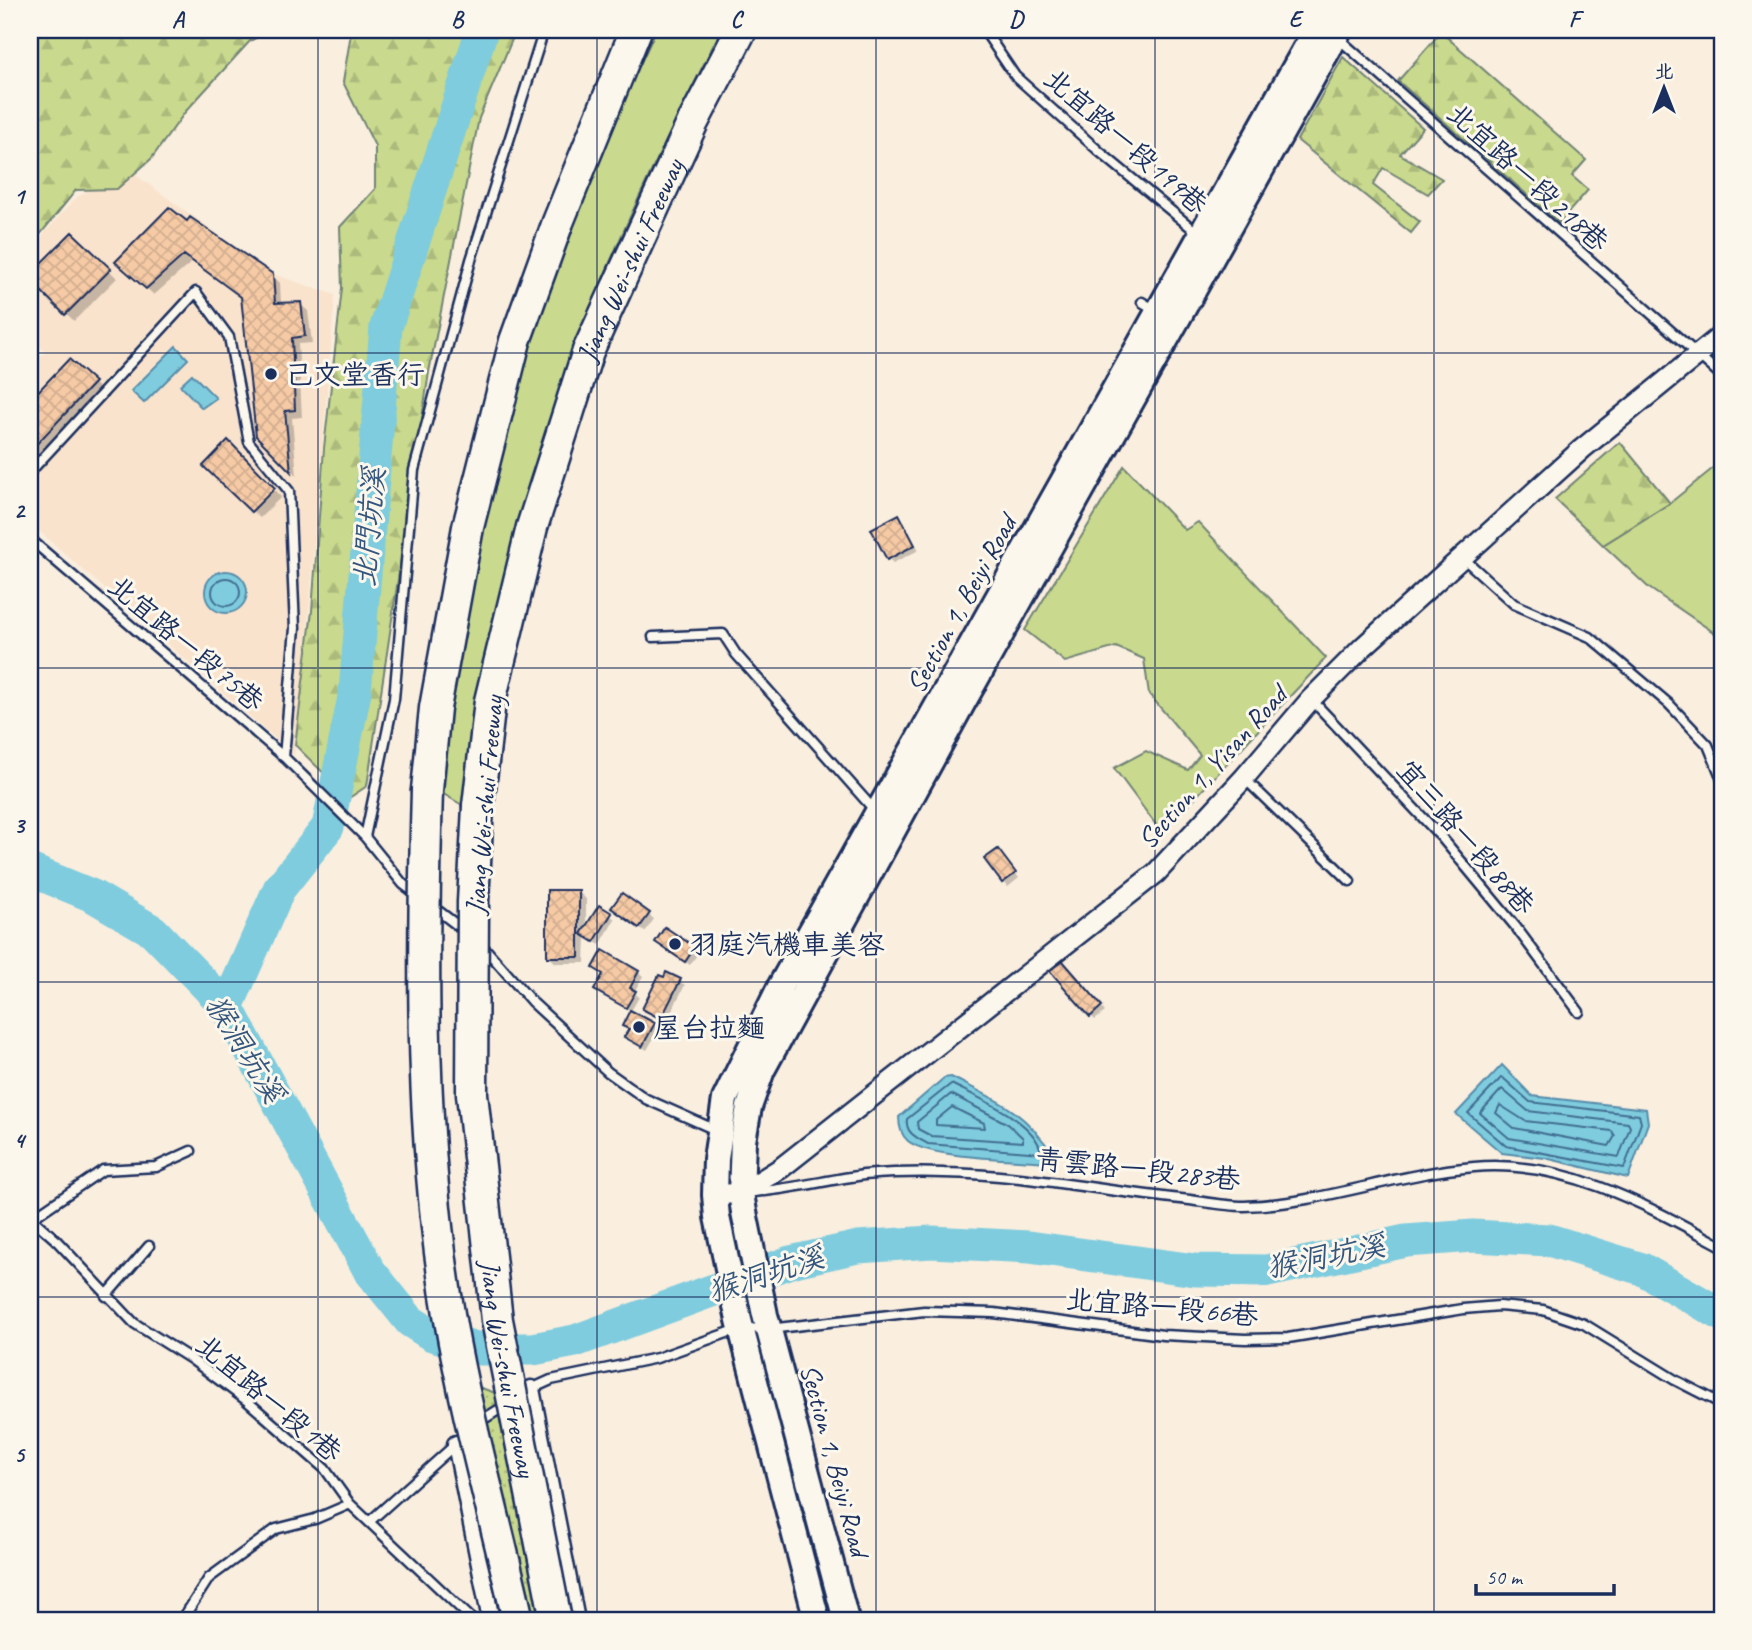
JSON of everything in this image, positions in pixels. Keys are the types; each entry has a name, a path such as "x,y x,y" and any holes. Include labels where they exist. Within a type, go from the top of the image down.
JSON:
{"highway":[{"name":"Jiang Wei-shui Freeway","path":"519,1620 450,1320 425,1105 424,911 428,790 435,708 468,527 512,353 558,222 636,30"},
{"name":"Jiang Wei-shui Freeway","path":"556,1620 497,1321 472,1094 473,901 478,806 490,701 532,527 587,351 692,124 741,30"}],"main road":[{"name":"Section 1, Beiyi Road","path":"846,1620 767,1322 746,1221 741,1193 743,1141 749,1107 762,1070 1210,243 1330,31"},
{"name":"Section 1, Beiyi Road","path":"817,1620 740,1324 719,1226 715,1195 719,1131 728,1090 775,997 878,815 1151,307 1210,243"}],"street":[{"name":"Section 1, Yisan Road","path":"715,1195 741,1193 781,1168 1145,881 1244,778 1311,699 1363,647 1582,449 1722,335"},
{"path":"531,1389 576,1620"},
{"path":"456,1444 491,1620"}],"lane":[{"path":"544,30 471,260 414,470 394,699 365,837 403,884 484,946 532,1002 608,1072 646,1099 743,1141"},
{"name":"北宜路一段199巷","path":"984,30 1015,76 1210,243"},
{"name":"北宜路一段218巷","path":"1330,31 1722,376"},
{"path":"30,472 196,292 229,337 249,442 289,491 295,628 284,757"},
{"name":"北宜路一段75巷","path":"30,539 284,757 365,837"},
{"path":"1462,557 1514,604 1590,636 1669,704 1708,745 1722,779"},
{"path":"653,637 723,634 736,654 878,815"},
{"name":"宜三路一段88巷","path":"1311,699 1442,838 1515,926 1579,1012"},
{"path":"1244,778 1350,881"},
{"path":"31,1218 103,1170 156,1167 191,1151"},
{"name":"青雲路一段283巷","path":"741,1193 788,1189 865,1175 944,1173 1009,1177 1093,1190 1244,1206 1330,1194 1474,1167 1523,1169 1579,1179 1640,1203 1722,1246"},
{"name":"北宜路一段1巷","path":"31,1218 55,1239 134,1323 191,1359 246,1400 325,1469 351,1504 473,1620"},
{"path":"106,1296 149,1246"},
{"name":"北宜路一段66巷","path":"740,1324 956,1310 1163,1335 1288,1338 1463,1309 1499,1306 1543,1310 1584,1324 1675,1380 1722,1404"},
{"path":"369,1522 474,1425 531,1389 551,1380 657,1358 740,1324"},
{"path":"182,1620 209,1578 276,1529 314,1519 351,1504"}],"shaded area":[{"name":"己文堂香行","path":"126,168 273,274 335,295 300,720 294,755 30,523 30,363 45,353 30,336 30,249 76,198"}],"green space":[{"path":"30,30 270,30 250,41 186,111 151,159 117,189 76,190 30,247"},
{"path":"347,30 516,30 479,118 429,372 367,786 349,798 295,745 312,611 324,448 342,288 340,227 375,189 375,146 343,82 351,33"},
{"path":"656,30 721,30 651,171 608,266 552,413 523,510 512,559 464,806 440,792 446,732 475,553 502,435 535,319 561,245"},
{"path":"1441,32 1586,160 1572,176 1588,190 1559,223 1398,81"},
{"path":"1343,57 1423,128 1400,154 1442,179 1428,194 1383,168 1373,185 1420,222 1411,233 1297,140"},
{"path":"1620,442 1670,503 1603,545 1555,499"},
{"path":"1722,461 1722,638 1649,588 1603,545 1670,503"},
{"path":"1124,466 1185,530 1198,522 1326,658 1162,833 1114,768 1146,751 1188,770 1200,755 1149,694 1144,659 1116,647 1065,662 1025,630"},
{"path":"452,1378 522,1402 564,1620 502,1620"}],"water":[{"path":"176,346 188,359 144,403 131,391"},
{"path":"192,374 216,398 202,408 180,385"},
{"path":"226,571 241,577 247,592 241,607 226,613 211,607 205,592 211,577"},
{"path":"1502,1065 1532,1096 1646,1109 1648,1123 1628,1178 1545,1158 1502,1153 1456,1114"},
{"path":"951,1077 997,1100 1021,1117 1054,1156 1048,1162 954,1155 919,1147 908,1141 901,1130 899,1117 944,1078"}],"building":[{"name":"己文堂香行","path":"169,207 187,221 190,217 273,274 275,303 301,302 305,336 292,338 295,410 285,411 291,472 256,436 241,297 184,255 146,289 115,262"},
{"path":"72,232 111,269 65,315 30,280 30,274"},
{"path":"69,359 95,382 30,451 30,400"},
{"path":"228,440 275,488 251,512 203,466"},
{"path":"899,514 915,545 887,560 871,529"},
{"path":"998,849 1016,873 1002,883 984,859"},
{"path":"547,890 579,890 579,957 547,957"},
{"path":"622,893 650,913 639,928 611,908"},
{"path":"599,905 612,913 594,942 581,934"},
{"name":"羽庭汽機車美容","path":"665,927 695,947 685,962 655,942"},
{"path":"603,950 639,971 630,988 636,991 626,1008 594,990 603,974 593,968"},
{"path":"1062,960 1102,1006 1090,1017 1049,970"},
{"path":"666,972 681,979 661,1019 642,1009 659,975 664,977"},
{"name":"屋台拉麵","path":"630,1010 655,1023 642,1047 624,1037 629,1029 622,1026"}],"waterway":[{"name":"北門坑溪","path":"227,1007 279,889 328,827 355,692 386,327 482,30"},
{"name":"猴洞坑溪","path":"30,870 93,896 153,931 227,1007 369,1270 410,1321 432,1335 480,1349 533,1349 575,1341 790,1262 858,1247 931,1242 1029,1247 1195,1270 1267,1271 1406,1241 1473,1236 1549,1240 1642,1269 1722,1315"}],"place":[{"name":"己文堂香行","path":"271,374"},
{"name":"羽庭汽機車美容","path":"675,944"},
{"name":"屋台拉麵","path":"639,1027"}]}
